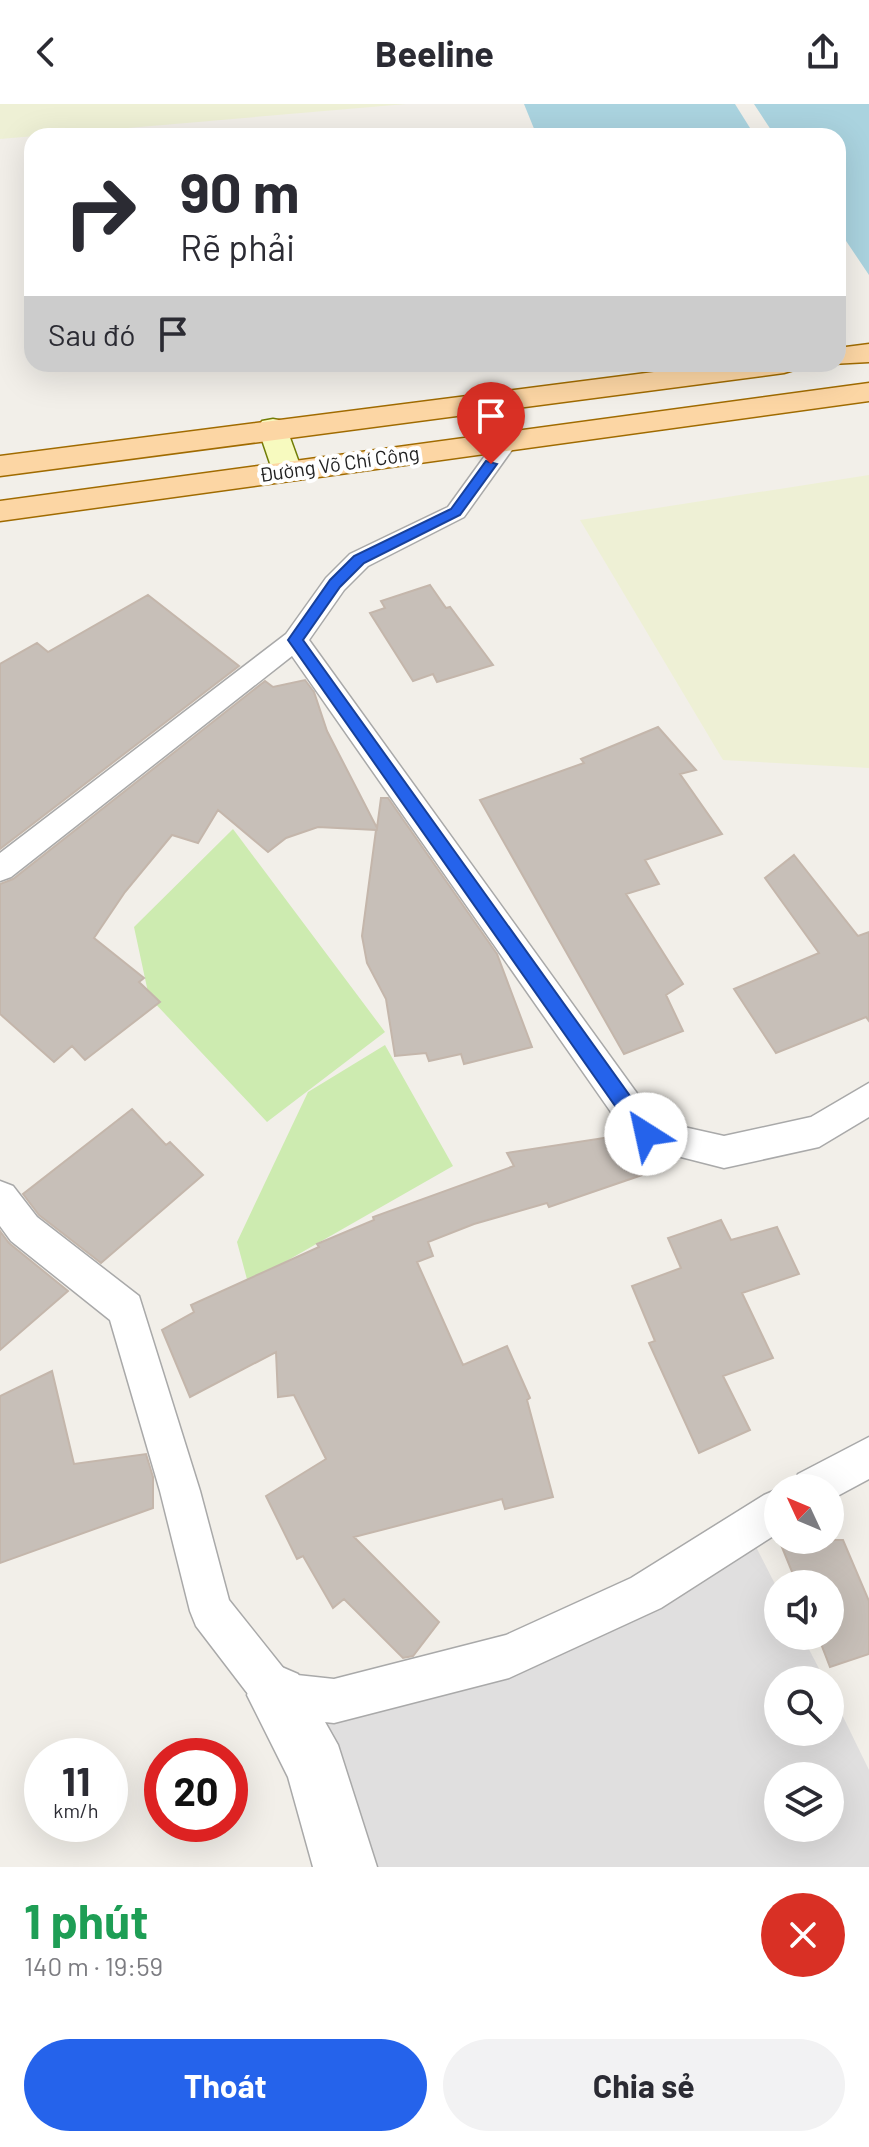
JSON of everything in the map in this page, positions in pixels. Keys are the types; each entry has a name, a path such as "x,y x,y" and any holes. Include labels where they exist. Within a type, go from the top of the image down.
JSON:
{"main road":[{"path":"846,356 869,353"},
{"name":"Đường Võ Chí Công","path":"0,466 720,372"},
{"name":"Đường Võ Chí Công","path":"0,511 869,392"},
{"path":"273,428 286,471"}],"street":[{"path":"277,1695 316,1767 345,1867"}],"lane":[{"path":"0,869 295,640 335,584 359,560 456,512 508,440"},
{"path":"295,640 646,1134 724,1152 819,1131 869,1098"},
{"path":"0,1198 24,1229 126,1309 180,1491 211,1611 277,1695 334,1701 509,1656 646,1593 764,1518"},
{"path":"838,1474 869,1457"}],"shaded area":[{"path":"747,1529 768,1570 764,1570 764,1650 809,1650 818,1666 764,1666 764,1746 844,1746 844,1719 869,1770 869,1867 367,1867 277,1695 509,1656"}],"green space":[{"path":"0,104 406,104 128,128 24,128 24,137 0,139"},
{"path":"869,475 869,768 723,760 580,520"},
{"path":"233,829 385,1032 267,1122 149,997 134,927"},
{"path":"385,1045 453,1166 248,1283 237,1242 308,1092"}],"water":[{"path":"524,104 735,104 750,128 534,128"},
{"path":"754,104 869,104 869,275 846,241 846,128 770,128"}],"building":[{"path":"430,585 493,665 437,682 433,674 413,681 370,613 385,608 381,601"},
{"path":"148,595 239,666 0,849 0,664 37,643 48,652"},
{"path":"305,680 314,692 327,731 377,828 381,798 388,798 497,954 532,1047 464,1064 461,1054 429,1061 426,1053 395,1056 386,999 367,963 362,936 376,830 318,827 286,838 268,852 218,810 198,843 172,835 125,892 94,938 144,978 139,982 160,1002 85,1060 72,1046 54,1062 0,1014 0,884 13,879 265,681 273,687"},
{"path":"658,727 696,770 680,774 722,834 645,860 659,884 626,894 683,984 666,995 683,1031 624,1054 480,800 584,763 581,759"},
{"path":"794,855 858,936 869,932 869,1021 866,1017 776,1053 734,989 819,953 765,878"},
{"path":"132,1109 166,1145 170,1142 203,1175 101,1263 39,1215 23,1194"},
{"path":"623,1135 634,1148 642,1175 549,1207 547,1203 474,1224 428,1242 433,1256 417,1262 463,1365 507,1346 530,1398 527,1400 553,1497 505,1509 502,1499 354,1537 439,1622 413,1656 403,1658 344,1599 333,1608 303,1556 297,1559 266,1496 326,1459 294,1395 278,1397 276,1352 190,1397 162,1330 194,1312 191,1305 319,1247 317,1244 374,1220 373,1217 514,1166 507,1153"},
{"path":"721,1220 731,1240 777,1227 799,1274 742,1293 773,1358 723,1376 750,1430 699,1453 649,1343 655,1341 632,1286 681,1268 668,1238"},
{"path":"0,1231 9,1243 68,1291 0,1350"},
{"path":"52,1371 74,1464 146,1454 153,1477 153,1508 0,1563 0,1396"},
{"path":"844,1542 869,1601 869,1654 830,1666 823,1650 844,1650 844,1570 791,1570 785,1554 844,1554"}],"route":[{"path":"491,464 456,512 359,560 335,584 295,640 646,1134"}]}
